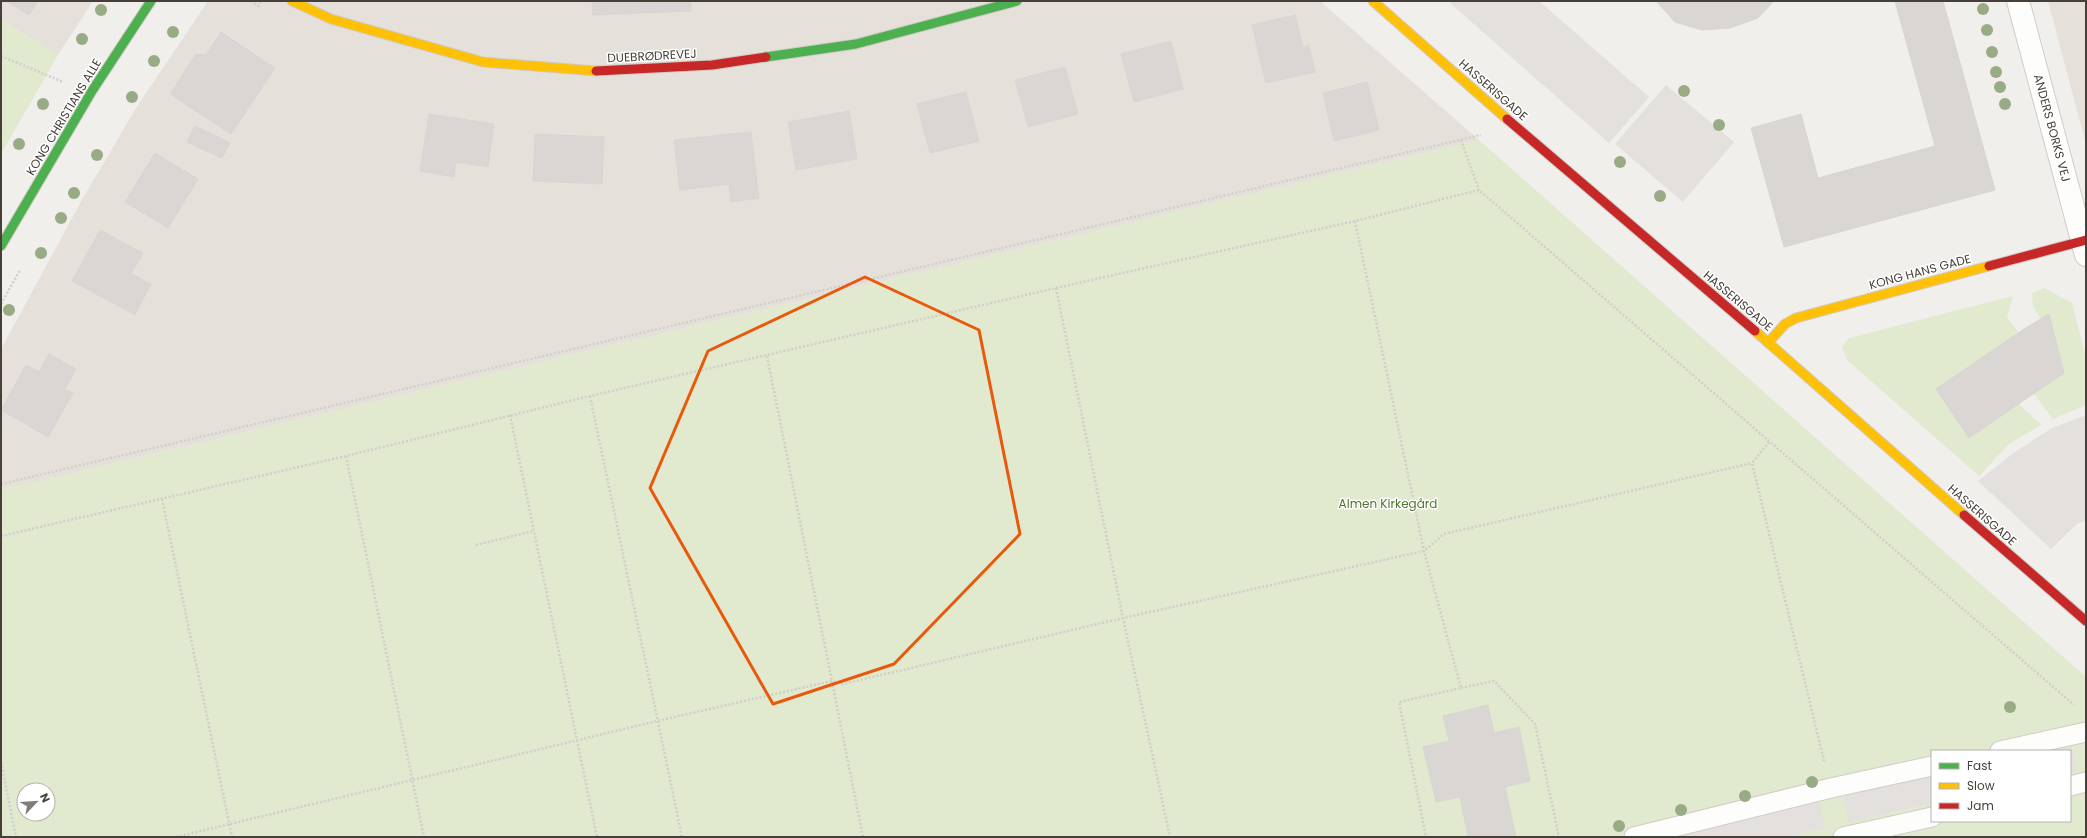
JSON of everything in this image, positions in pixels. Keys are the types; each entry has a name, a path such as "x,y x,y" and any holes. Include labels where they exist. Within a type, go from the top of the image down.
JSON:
{"street":[{"name":"KONG CHRISTIANS ALLE","path":"1,246 92,91 151,1"},
{"name":"DUEBRØDREVEJ","path":"292,1 331,19 483,62 586,71 712,65 856,44 1016,1"},
{"name":"HASSERISGADE","path":"1373,1 1516,127 1768,342 2086,622"},
{"name":"ANDERS BORKS VEJ","path":"2018,1 2085,245"},
{"name":"KONG HANS GADE","path":"1768,342 1785,324 1796,318 2085,245"}],"lane":[{"path":"2005,750 2086,732"},
{"path":"1634,837 1831,788 1931,766"},
{"path":"2071,786 2086,782"},
{"path":"1843,837 1931,817"}],"path":[{"path":"251,1 258,6 262,1"},
{"path":"1,56 50,77 92,91"},
{"path":"1,484 1461,140 1479,190 2080,711"},
{"path":"1,536 346,456 590,396 1056,288 1355,221 1479,190"},
{"path":"1355,221 1424,551 1461,688"},
{"path":"1056,288 1123,618 1170,837"},
{"path":"767,356 863,837"},
{"path":"590,396 682,837"},
{"path":"510,415 597,837"},
{"path":"176,837 657,720 832,680 843,684 1123,618 1424,551 1444,534 1752,463 1769,442"},
{"path":"346,456 424,837"},
{"path":"1752,463 1831,788"},
{"path":"162,499 232,837"},
{"path":"476,544 534,531"},
{"path":"1426,837 1399,702 1494,681 1534,724 1559,837"},
{"path":"1,762 16,837"}],"highlighted area":[{"path":"865,277 979,330 1020,534 894,664 773,704 650,488 708,351"}],"shaded area":[{"path":"1,1 93,1 58,55 1,19"},
{"path":"208,1 1320,1 1479,140 1,490 1,349 83,198 136,108"},
{"path":"1451,1 1539,1 1649,97 1609,143 1450,3"},
{"path":"2048,1 2086,1 2086,144"},
{"path":"1666,85 1734,142 1683,202 1615,144"},
{"path":"2086,415 2086,520 2077,524 2051,549 1978,481 2015,452 2052,428"},
{"path":"2071,745 2077,770 2071,772 2071,750 2049,750"},
{"path":"1931,776 1931,803 1849,822 1843,796"},
{"path":"1819,802 1825,828 1784,837 1667,837"}],"green space":[{"path":"1,19 58,55 1,154"},
{"name":"Almen Kirkegård","path":"1479,140 2086,677 2086,837 1,837 1,490"},
{"path":"2044,288 2072,303 2086,358 2086,405 2053,419 2034,394 2064,372 2049,315 2041,319 2033,307 2032,293"},
{"path":"2013,296 2007,317 2019,333 1936,389 1969,438 2019,404 2041,425 2009,444 1979,476 1847,360 1842,347 1849,338"}],"building":[{"path":"6,1 38,1 29,15"},
{"path":"592,1 691,1 691,11 593,15"},
{"path":"1656,1 1774,1 1758,18 1730,28 1702,30 1675,22"},
{"path":"1895,1 1943,1 1995,190 1784,247 1751,128 1801,114 1818,178 1935,146"},
{"path":"1295,15 1303,47 1309,45 1315,72 1266,83 1252,25"},
{"path":"221,32 275,68 231,134 170,94 196,54 206,55"},
{"path":"1171,41 1183,89 1134,102 1121,54"},
{"path":"1065,67 1078,114 1028,127 1015,80"},
{"path":"1367,82 1379,130 1334,141 1323,93"},
{"path":"966,92 979,141 930,153 917,104"},
{"path":"849,111 857,159 796,170 788,122"},
{"path":"429,114 494,124 488,167 456,162 454,177 420,171"},
{"path":"195,126 230,143 222,158 187,142"},
{"path":"751,132 759,198 731,202 729,184 680,190 674,140"},
{"path":"535,134 604,137 602,184 533,181"},
{"path":"155,153 198,179 168,228 125,202"},
{"path":"100,230 143,253 131,274 151,284 135,315 72,281"},
{"path":"2049,314 2064,373 1969,438 1936,389 2024,329"},
{"path":"49,354 76,369 65,389 73,393 48,437 1,410 26,365 39,372"},
{"path":"1488,705 1494,733 1519,727 1530,781 1505,787 1516,837 1468,837 1460,797 1436,802 1423,747 1449,741 1443,716"}],"traffic: fast":[{"path":"1,246 92,91 151,1"},
{"path":"766,57 856,44 1017,1"}],"traffic: slow":[{"path":"292,1 331,19 483,62 596,71"},
{"path":"1373,1 1507,119"},
{"path":"1768,343 1785,324 1796,318 1989,266"},
{"path":"1755,331 1964,515"}],"traffic: jam":[{"path":"596,71 712,65 766,57"},
{"path":"1507,119 1755,331"},
{"path":"1989,266 2086,240"},
{"path":"1964,515 2086,621"}]}
